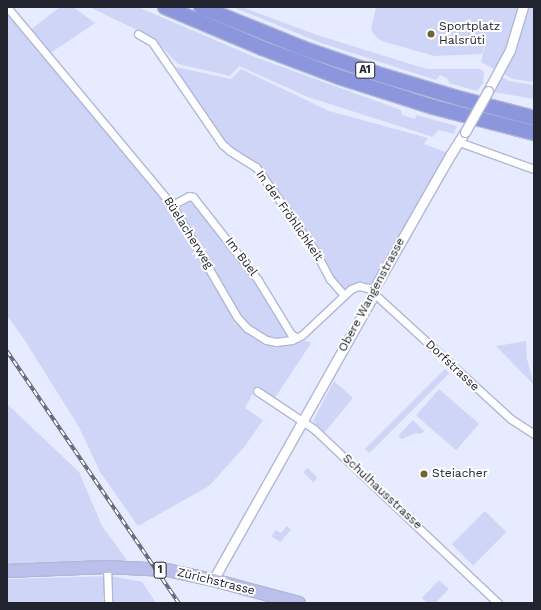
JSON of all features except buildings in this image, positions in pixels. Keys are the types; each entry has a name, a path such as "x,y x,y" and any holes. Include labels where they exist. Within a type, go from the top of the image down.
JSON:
{"highway":[{"name":"A1","path":"165,7 249,43 339,77 433,107 534,133"},
{"name":"A1","path":"201,7 299,46 374,73 458,98 534,118"}],"main road":[{"name":"Zürichstrasse","path":"107,567 168,570 213,580 299,603"},
{"name":"1","path":"7,571 107,567"}],"street":[{"name":"Büelacherweg","path":"7,7 172,205 237,317 247,328 266,340 276,342 297,338"},
{"name":"Obere Wangenstrasse","path":"213,580 374,293 382,274 488,91 510,50 523,7"},
{"name":"In der Fröhlichkeit","path":"138,34 152,42 222,144 230,151 256,167 315,251 330,279 344,294"},
{"path":"459,142 534,169"},
{"name":"Im Büel","path":"172,205 190,196 193,197 258,280 291,334 297,338"},
{"path":"297,338 350,289 359,286 368,288 374,293"},
{"name":"Dorfstrasse","path":"374,293 511,419 534,434"},
{"name":"Schulhausstrasse","path":"257,391 303,420 333,446 498,603"},
{"path":"107,567 108,603"}],"shaded area":[{"path":"7,7 172,204 193,197 297,338 311,343 271,404 253,393 245,408 263,420 245,446 209,486 138,526 100,472 79,427 22,336 7,316"},
{"path":"60,7 73,7 95,23 49,54 29,31"},
{"path":"89,7 138,7 252,56 401,110 402,115 415,119 416,115 457,126 454,134 438,130 433,137 308,97 239,66 230,76 178,64 152,37"},
{"path":"233,7 242,7 317,35 420,67 429,69 480,69 484,72 483,83 477,91 449,83 447,78 440,75 436,80 321,43"},
{"name":"Sportplatz Halsrüti","path":"376,7 534,7 534,82 513,79 481,62 489,27 482,54 434,56 382,41 376,37 371,30"},
{"path":"176,67 231,79 241,69 329,111 428,138 424,144 451,154 375,287 359,286 344,295 256,167 222,144"},
{"path":"498,74 509,81 534,85 534,99 488,91"},
{"path":"526,341 527,359 534,385 496,346"},
{"path":"445,369 449,373 369,453 365,449"},
{"path":"334,381 353,398 324,433 313,421"},
{"path":"439,389 479,424 456,450 416,415"},
{"path":"7,404 79,472 102,526 127,560 7,565"},
{"path":"413,420 424,431 421,434 416,433 402,439 398,436"},
{"path":"308,468 317,477 314,483 303,472"},
{"path":"485,511 506,532 473,565 452,544"},
{"path":"287,526 291,530 280,542 271,536 276,530 281,533"},
{"path":"111,576 142,582 156,603 7,603 7,579"},
{"path":"439,580 449,589 435,603 427,603 422,598"}],"railway":[{"path":"7,351 179,603"}],"place":[{"name":"Sportplatz Halsrüti","path":"431,34"},
{"name":"Steiacher","path":"424,474"}]}
